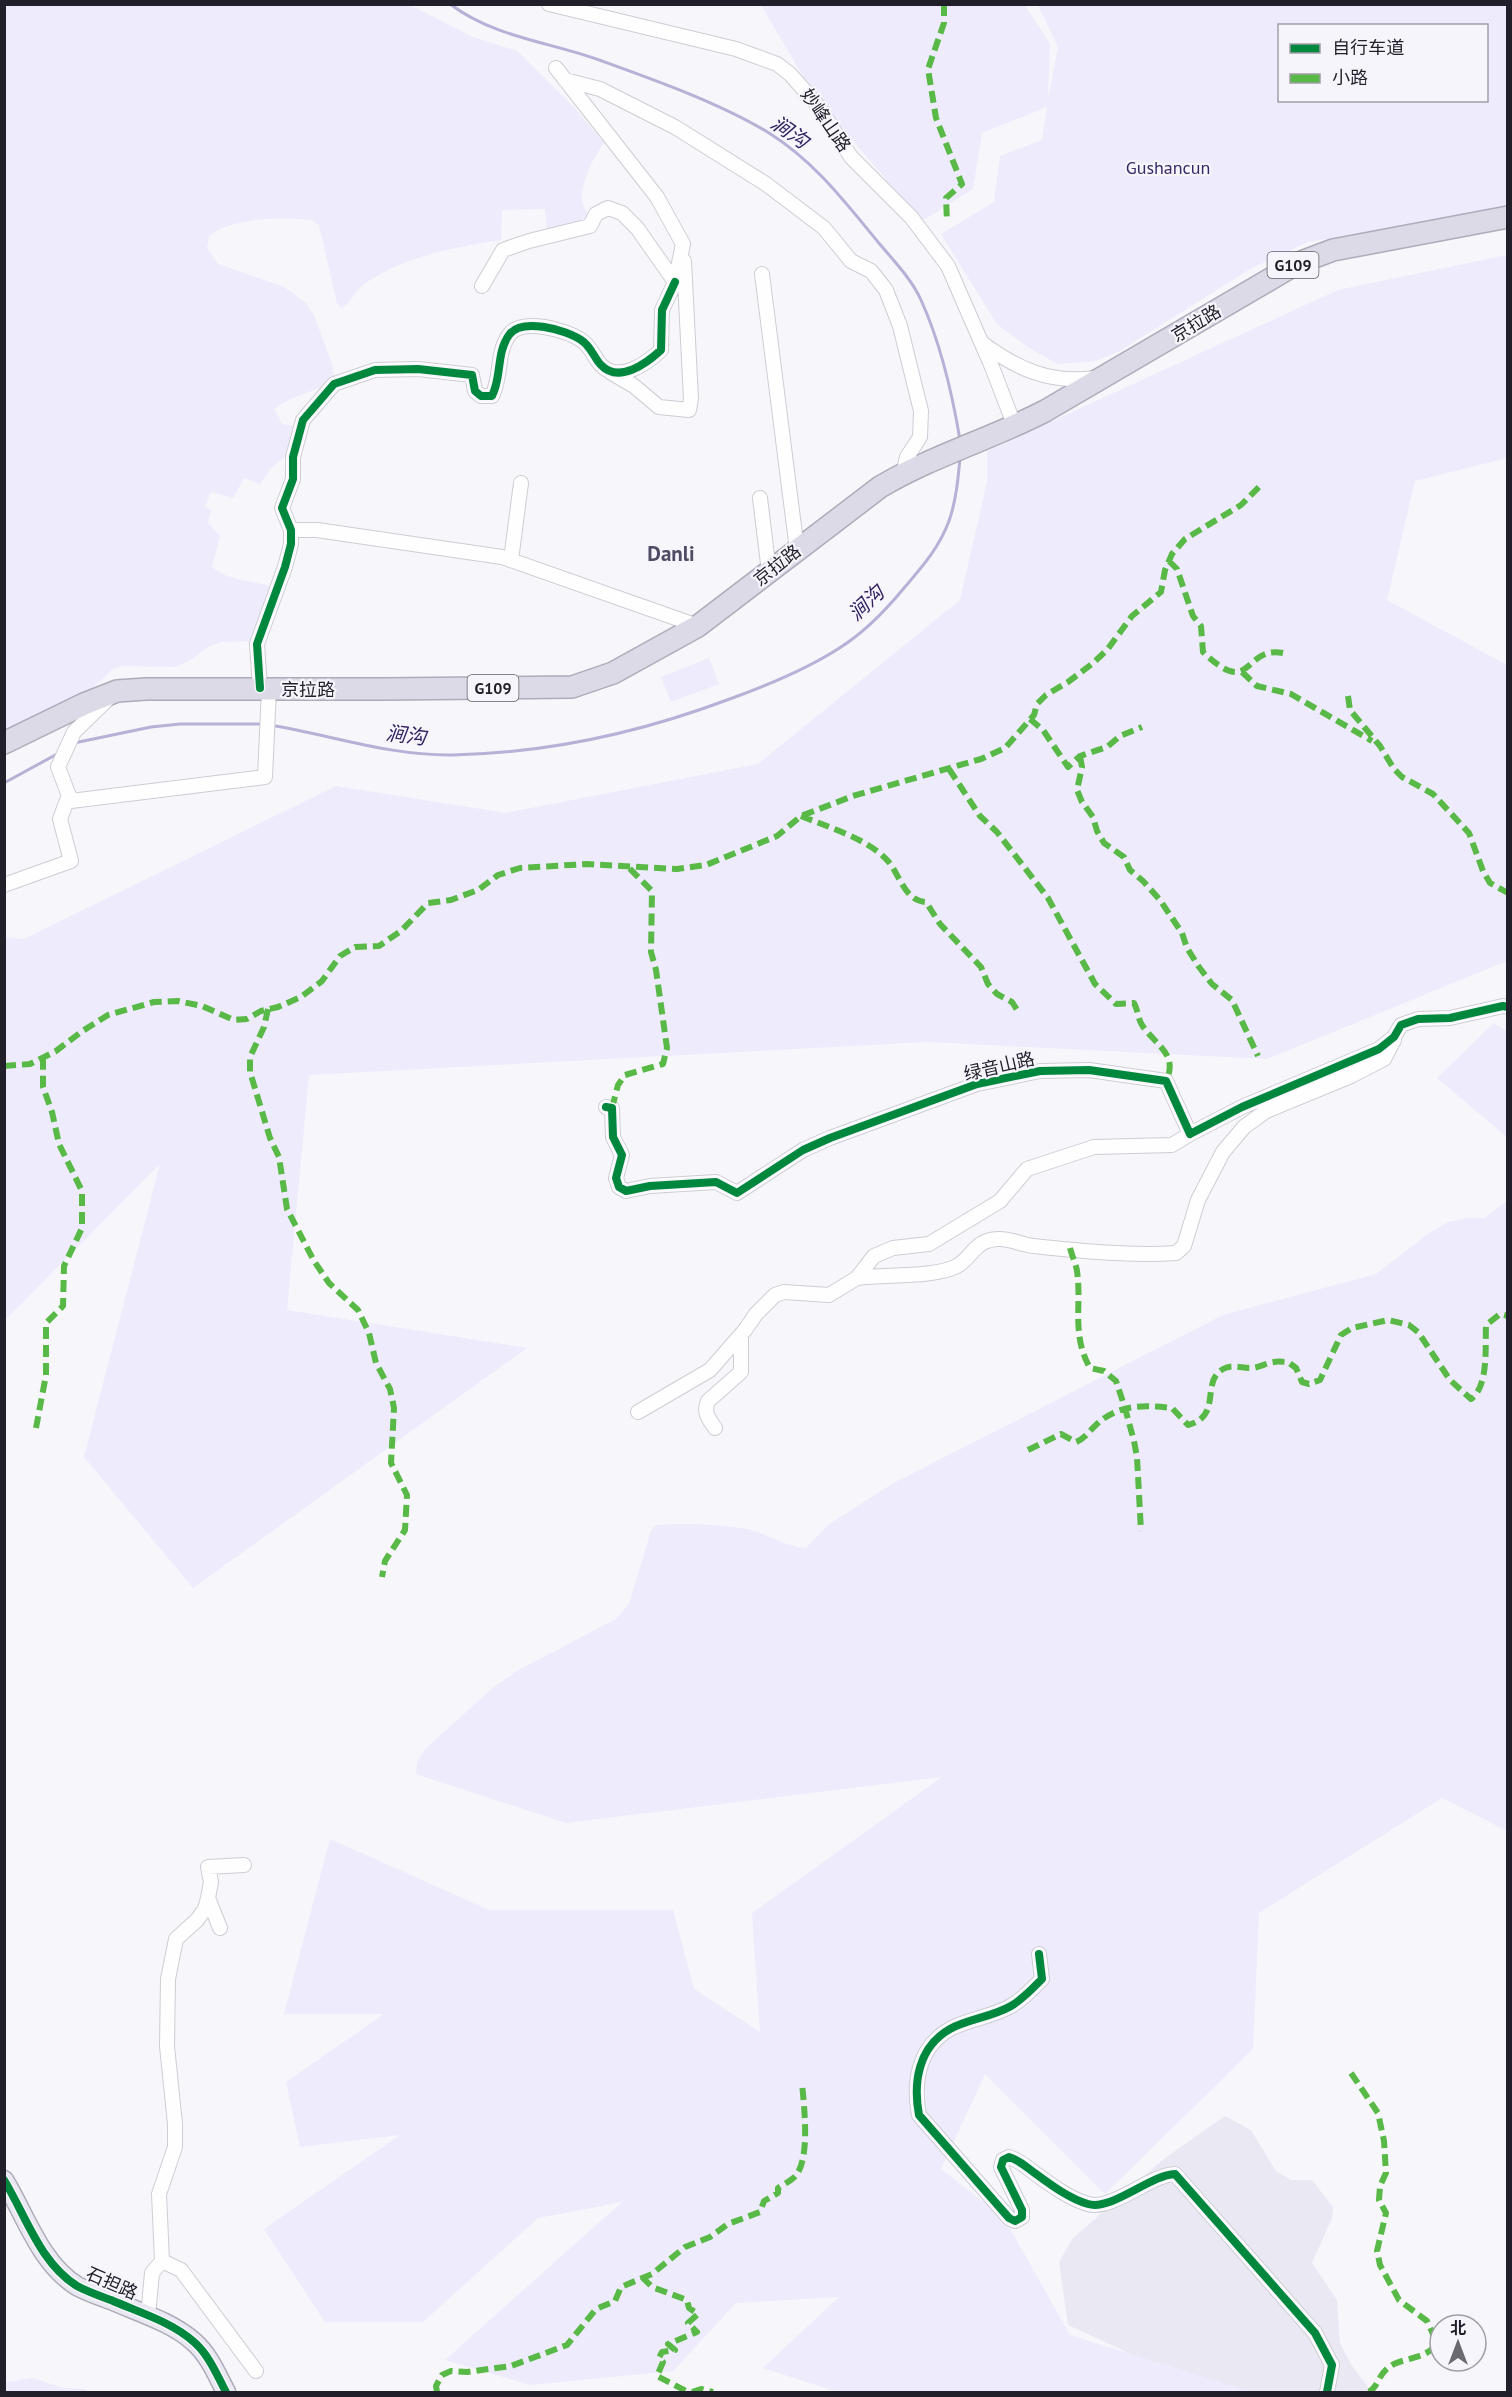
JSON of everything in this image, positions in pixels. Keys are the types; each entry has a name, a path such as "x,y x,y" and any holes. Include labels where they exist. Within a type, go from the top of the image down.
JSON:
{"highway":[{"name":"京拉路","path":"4,743 84,704 117,691 266,696 572,687 612,673 698,626 856,503 903,474 1010,429 1296,264 1333,250 1508,217"}],"main road":[{"name":"石担路","path":"4,2180 37,2241 64,2275 78,2286 148,2316 194,2341 205,2354 226,2392"}],"street":[{"name":"妙峰山路","path":"549,4 736,49 777,64 790,74 819,107 851,157 911,217 948,266 982,343 1010,429"},
{"path":"117,691 74,732 58,767 71,801 265,777 268,739 266,696 257,644 291,544 291,530 282,508 292,478 293,457 303,420 334,384 375,370 418,369 472,375 475,391 481,396 492,396 502,348 510,332 525,325 542,325 581,339 601,365 634,386 659,406 689,410 691,399 684,244 657,197 556,68"},
{"path":"565,80 600,89 675,127 766,184 824,228 851,261 871,271 886,290 900,326 921,411 920,437 907,457 903,474"},
{"path":"482,286 503,250 590,226 596,214 608,208 622,213 637,228 675,282"},
{"path":"610,372 632,370 647,363 661,350 662,310 675,282 684,244"},
{"path":"762,274 797,550"},
{"path":"982,343 1013,365 1038,375 1071,380 1103,377"},
{"path":"511,560 521,483"},
{"path":"760,498 769,572"},
{"path":"291,530 316,530 511,560 698,626"},
{"path":"4,885 71,861 60,819 69,795"},
{"path":"857,1278 941,1272 959,1265 972,1249 982,1243 998,1239 1032,1246 1176,1253 1184,1246 1198,1200 1223,1152 1244,1127 1266,1110 1351,1076 1384,1059 1401,1025 1418,1019 1450,1018 1503,1006 1508,1007"},
{"path":"638,1412 710,1370 756,1314 775,1295 784,1292 829,1295 857,1278 874,1256 893,1248 929,1244 1000,1202 1027,1169 1094,1147 1172,1144 1242,1107 1379,1049 1394,1037"},
{"name":"绿音山路","path":"606,1107 612,1108 613,1137 622,1155 616,1178 619,1187 626,1191 650,1186 716,1182 737,1193 803,1150 830,1138 976,1084 1040,1071 1089,1070 1166,1082 1190,1134"},
{"path":"715,1428 706,1414 705,1407 708,1401 741,1372 741,1335"},
{"path":"148,2316 152,2273 162,2261 159,2194 175,2147 175,2124 167,2046 168,1979 176,1939 197,1920 205,1909 211,1882 208,1867 244,1865"},
{"path":"208,1898 220,1929"},
{"path":"1039,1954 1042,1979 1027,1995 1010,2007 949,2029 928,2048 917,2075 916,2096 919,2115 1009,2218 1015,2221 1022,2217 1022,2210 1001,2167 1003,2160 1009,2157 1020,2160 1034,2173 1062,2191 1090,2205 1117,2199 1164,2175 1175,2174 1315,2332 1332,2365 1327,2392"},
{"path":"162,2261 181,2270 256,2371"}],"shaded area":[{"path":"1225,2116 1251,2130 1276,2171 1291,2180 1312,2180 1333,2207 1332,2218 1312,2263 1337,2300 1340,2343 1352,2366 1372,2392 1213,2392 1068,2325 1059,2262 1073,2238 1165,2158"}],"green space":[{"path":"5,5 410,5 473,37 517,51 573,106 604,143 596,154 584,181 582,202 591,221 547,232 545,209 502,210 501,240 431,254 399,265 363,285 341,308 337,303 319,225 311,220 272,219 244,222 231,225 209,236 207,248 218,264 284,287 305,302 314,315 333,367 334,377 330,384 290,399 274,409 282,424 304,428 289,453 271,468 260,484 244,478 233,498 211,492 205,506 211,511 208,523 220,536 212,567 234,578 274,588 253,641 221,642 208,647 191,660 176,667 122,666 113,669 84,696 5,735"},
{"name":"Gushancun","path":"761,5 1025,5 1050,44 1048,99 1058,47 1038,5 1507,5 1507,205 1444,220 1308,242 1250,269 1120,351 1096,361 1058,364 1029,348 997,324 941,234 994,202 1000,156 1042,140 1047,107 982,133 973,189 922,221 846,133 803,76"},
{"path":"1507,255 1507,458 1415,481 1387,600 1507,665 1507,961 1267,1059 927,1042 309,1075 287,1310 527,1348 193,1588 84,1457 160,1164 5,1320 5,937 24,939 336,786 506,813 758,764 960,600 987,482 987,451 1338,290"},
{"path":"709,658 719,684 671,702 661,677"},
{"path":"1494,1023 1507,1031 1507,1137 1437,1078"},
{"path":"1507,1201 1507,1831 1442,1798 1259,1913 1253,2049 1105,2194 985,2074 941,2169 1004,2218 1070,2335 1252,2392 838,2392 763,2368 839,2297 736,2303 673,2371 530,2385 445,2360 622,2202 538,2218 423,2322 325,2322 264,2229 400,2135 300,2147 286,2082 384,2014 284,2014 330,1839 489,1910 673,1910 694,1989 760,2032 752,1913 942,1777 566,1823 416,1774 417,1762 425,1749 494,1687 517,1671 616,1619 629,1604 651,1531 656,1525 702,1524 747,1529 806,1548 828,1525 892,1484 1223,1315 1376,1274 1428,1234 1448,1222 1467,1218 1484,1218"},
{"path":"33,2378 63,2388 85,2389 88,2392 5,2392 6,2382"}],"waterway":[{"name":"涧沟","path":"450,4 486,25 504,32 583,54 709,102 751,122 800,156 841,197 917,292 940,351 960,440"},
{"name":"涧沟","path":"270,725 406,752 453,755 488,753 558,745 626,731 694,712 756,689 800,670 841,647 867,627 890,604 930,557 945,531 955,498 960,458"},
{"name":"涧沟","path":"74,743 151,727 180,724 264,724"},
{"name":"涧沟","path":"4,783 59,753"}],"marked path":[{"path":"944,4 944,23 928,69 936,118 962,184 946,198 947,222"},
{"path":"4,1066 30,1064 56,1051 108,1015 154,1002 178,1001 202,1006 234,1020 247,1019 261,1011 278,1007 301,997 322,981 340,956 355,947 379,946 401,931 428,903 451,900 478,890 498,875 520,868 587,864 677,869 706,865 777,836 801,816 853,796 981,759 1005,748 1034,715 1037,704 1046,695 1092,664 1107,650 1132,616 1161,592 1165,570 1172,554 1185,539 1241,505 1261,485"},
{"path":"1169,561 1177,569 1193,616 1201,626 1203,652 1219,665 1231,671 1240,671 1261,656 1283,653"},
{"path":"1242,672 1257,686 1291,694 1372,741"},
{"path":"1348,696 1350,710 1380,746 1394,769 1402,777 1433,794 1469,833 1483,871 1490,883 1508,893"},
{"path":"1030,719 1043,730 1068,767 1080,756 1107,747 1120,736 1142,727"},
{"path":"1080,756 1082,767 1077,790 1082,802 1093,817 1104,843 1124,857 1130,870 1160,900 1182,933 1187,948 1199,967 1212,984 1232,1000 1258,1056"},
{"path":"949,769 980,816 997,832 1048,898 1095,984 1116,1004 1134,1003 1142,1025 1168,1057 1170,1064 1166,1081"},
{"path":"801,816 847,834 869,846 887,860 907,892 912,897 926,902 940,924 981,967 988,984 997,994 1012,1002 1019,1013"},
{"path":"612,1108 618,1085 625,1075 663,1064 667,1048 656,970 651,952 652,891 628,867"},
{"path":"268,1009 264,1027 250,1057 250,1072 270,1138 279,1157 287,1209 314,1261 329,1283 358,1310 369,1333 376,1363 390,1389 394,1408 391,1463 407,1495 405,1530 385,1561 382,1577"},
{"path":"36,1428 46,1375 46,1323 63,1306 64,1266 82,1228 82,1191 59,1144 52,1112 43,1087 43,1057"},
{"path":"1070,1248 1077,1271 1079,1332 1084,1356 1090,1368 1104,1371 1116,1381 1134,1441 1141,1531"},
{"path":"1028,1450 1061,1434 1076,1442 1105,1417 1132,1407 1172,1408 1188,1425 1199,1421 1208,1407 1216,1375 1223,1369 1233,1366 1254,1368 1276,1362 1288,1362 1296,1368 1302,1382 1309,1384 1320,1380 1341,1335 1352,1328 1388,1320 1409,1325 1418,1332 1450,1380 1471,1399 1481,1385 1486,1354 1486,1325 1500,1314 1508,1316"},
{"path":"1351,2073 1378,2113 1384,2141 1386,2173 1380,2186 1379,2200 1386,2213 1377,2251 1380,2265 1399,2300 1427,2321 1433,2334 1434,2347 1430,2351 1388,2368 1369,2392"},
{"path":"437,2392 436,2386 442,2375 451,2371 467,2372 511,2366 567,2345 596,2309 615,2301 621,2287 652,2274 685,2247 710,2237 728,2224 760,2212 764,2201 778,2193 778,2188 791,2180 801,2166 805,2143 802,2083"},
{"path":"642,2277 652,2287 687,2300 689,2308 698,2314 688,2323 697,2332 668,2344 675,2350 662,2352 659,2358 663,2362 657,2376 688,2392"},
{"path":"692,2392 701,2389 713,2392"}],"cycle path":[{"path":"260,688 257,644 291,544 291,530 282,508 293,479 293,457 303,420 334,384 375,370 418,369 472,375 475,391 481,396 492,396 502,349 509,335 515,330 533,326 566,332 581,340 601,365 608,370 616,372 632,370 661,350 662,310 675,282"},
{"path":"606,1107 612,1108 613,1137 622,1155 616,1178 619,1187 626,1191 650,1186 716,1182 737,1193 803,1150 977,1084 1040,1071 1089,1070 1166,1081 1190,1134 1242,1107 1379,1049 1394,1037 1401,1025 1418,1019 1450,1018 1503,1006 1508,1007"},
{"path":"1039,1954 1042,1979 1023,1997 1004,2010 950,2029 931,2046 920,2067 918,2078 919,2115 1009,2218 1015,2221 1022,2217 1022,2210 1001,2167 1003,2160 1009,2157 1074,2199 1088,2204 1098,2205 1108,2202 1154,2180 1175,2174 1315,2333 1332,2365 1327,2392"},
{"path":"4,2180 43,2252 64,2276 81,2288 154,2318 185,2335 204,2353 226,2392"}],"district":[{"name":"Danli","path":"671,553"}]}
